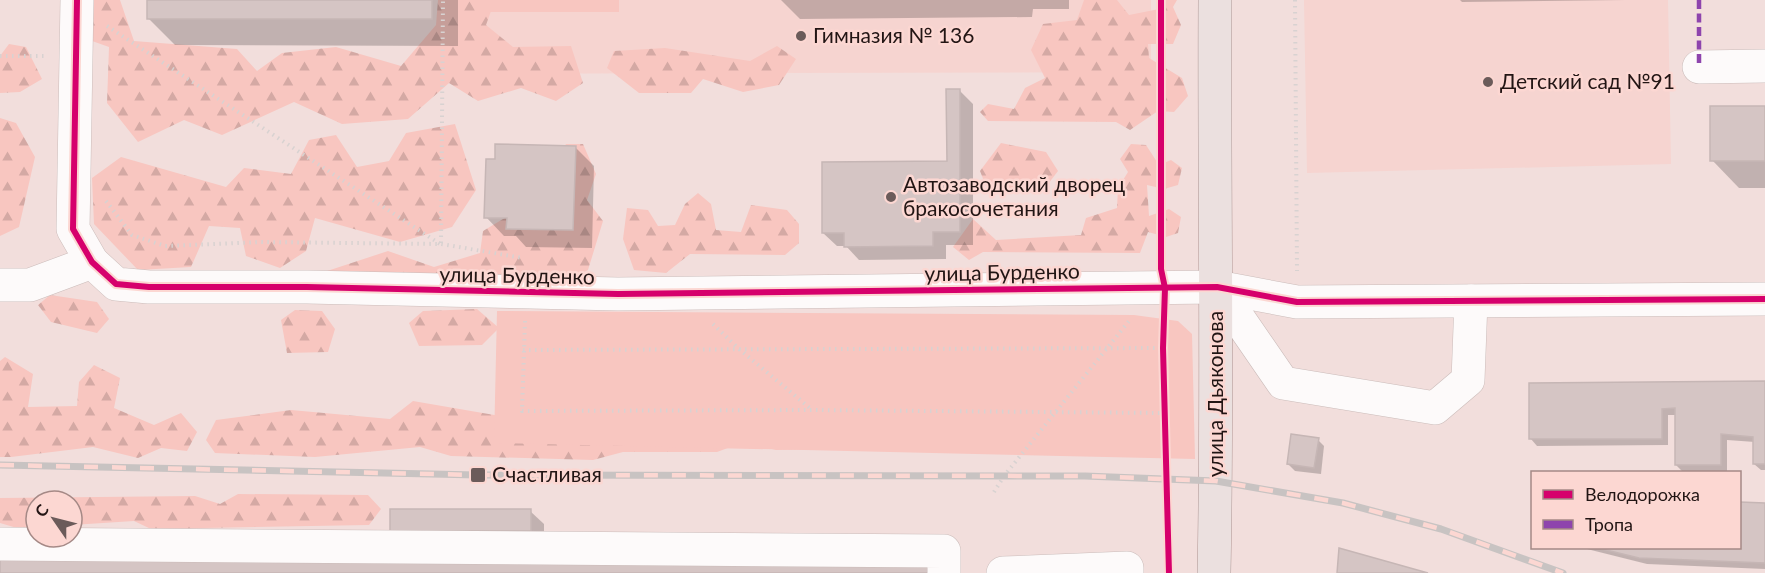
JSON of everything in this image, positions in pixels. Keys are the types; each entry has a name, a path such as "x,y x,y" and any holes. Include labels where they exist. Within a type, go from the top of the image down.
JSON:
{"main road":[{"name":"улица Дьяконова","path":"1214,573 1217,287 1214,140 1215,0"}],"street":[{"name":"улица Бурденко","path":"77,0 73,229 92,262 116,284 149,287 308,286 527,294 1217,287 1297,302 1765,299"},
{"path":"1699,67 1765,66"},
{"path":"0,285 30,285 92,262"},
{"path":"1217,287 1283,383 1435,408 1468,380 1471,301"},
{"path":"0,544 944,551 944,573"},
{"path":"1003,573 1127,568 1127,573"}],"path":[{"path":"441,244 443,0"},
{"path":"1295,0 1297,302"},
{"path":"106,25 441,244"},
{"path":"0,56 76,56"},
{"path":"104,197 132,235 165,246 260,242 441,244 523,258"},
{"path":"994,492 1004,476 1107,347 1134,315 1165,288"},
{"path":"527,294 522,411 812,410 1164,413"},
{"path":"682,294 739,349 812,410"},
{"path":"1162,338 1163,359"},
{"path":"523,350 1162,348"},
{"path":"1164,402 1165,424"}],"shaded area":[{"name":"Гимназия № 136","path":"450,0 1151,0 1151,72 450,74"},
{"name":"Детский сад №91","path":"1304,0 1668,0 1671,164 1307,173"}],"green space":[{"path":"83,0 120,0 134,41 237,49 257,71 282,53 336,47 401,66 436,25 438,0 495,0 486,25 513,47 571,46 583,83 556,101 521,88 478,101 449,83 408,119 342,124 294,102 222,135 184,120 138,142 107,103 109,47 78,36"},
{"path":"488,0 619,0 619,12 488,12"},
{"path":"1084,0 1117,0 1129,15 1164,8 1161,0 1177,0 1173,7 1181,25 1173,44 1148,44 1149,58 1182,78 1188,96 1174,112 1158,111 1130,130 1116,122 988,121 980,112 988,104 1014,109 1025,88 1045,78 1031,50 1043,24 1077,20"},
{"path":"9,44 26,47 42,79 20,92 0,93 0,56"},
{"path":"777,46 796,59 779,85 743,92 703,79 691,93 639,93 607,68 614,51 665,48 750,61"},
{"path":"0,118 16,123 35,157 19,227 0,236"},
{"path":"455,124 476,190 452,227 400,242 315,218 306,251 280,268 246,256 240,228 209,226 191,267 138,270 94,224 92,178 121,157 226,187 244,168 291,174 309,140 336,135 357,167 389,161 406,133"},
{"path":"1001,143 1046,152 1058,171 1042,192 989,194 980,171"},
{"path":"566,144 583,144 596,174 587,200 603,221 588,270 556,288 318,274 388,251 434,267 480,253 483,231 508,216 552,168"},
{"path":"1131,144 1146,145 1159,165 1171,160 1182,168 1178,185 1164,189 1147,185 1149,216 1169,209 1181,217 1178,233 1166,237 1148,232 1140,253 983,252 969,260 953,247 973,219 996,240 1081,235 1086,218 1117,208 1118,188 1128,172 1120,159"},
{"path":"698,193 711,204 716,230 741,232 751,205 787,210 799,224 799,243 785,255 690,254 666,273 634,270 623,239 627,208 648,210 658,226 675,225 685,204"},
{"path":"50,295 97,302 109,319 97,333 51,322 38,305"},
{"path":"477,309 499,328 482,345 419,346 409,323 423,311"},
{"path":"295,310 322,311 335,329 328,352 287,353 281,320"},
{"path":"497,311 1134,315 1178,321 1192,334 1195,459 494,443"},
{"path":"5,357 33,374 28,407 77,406 79,382 94,365 120,378 114,408 154,425 181,413 197,432 187,451 161,448 138,458 93,447 0,457 0,361"},
{"path":"413,401 506,417 1015,446 776,450 744,442 717,452 623,452 593,460 451,456 420,447 315,457 215,453 206,440 216,420 291,410 390,419"},
{"path":"238,494 368,495 381,509 369,525 151,529 134,521 84,524 84,497 195,496 220,504"},
{"path":"0,498 24,498 24,528 0,523"}],"building":[{"path":"147,0 432,0 432,19 147,19"},
{"name":"Автозаводский дворец бракосочетания","path":"946,89 960,89 960,232 933,232 933,246 844,247 844,233 822,233 822,162 947,161"},
{"path":"1710,106 1765,106 1765,161 1710,161"},
{"path":"495,144 576,146 573,230 506,229 507,218 484,218 486,159 495,159"},
{"path":"1765,381 1765,464 1753,464 1753,437 1721,434 1721,465 1675,465 1675,408 1662,409 1662,439 1529,439 1529,383"},
{"path":"1291,434 1319,438 1314,468 1287,464"},
{"path":"1741,502 1765,503 1765,563 1639,558 1602,549 1741,549"},
{"path":"390,509 531,509 531,531 390,531"},
{"path":"1339,548 1428,573 1337,573"},
{"path":"0,559 935,561 935,573 0,573"}],"railway":[{"path":"0,465 478,475 1085,476 1216,481 1343,503 1441,529 1563,573"}],"marked path":[{"path":"1699,0 1699,67"}],"cycle path":[{"path":"77,0 73,229 92,262 116,284 149,287 307,287 618,294 1217,287 1297,302 1765,299"},
{"path":"1161,0 1161,269 1165,288 1163,348 1169,573"}],"place":[{"name":"Гимназия № 136","path":"801,36"},
{"name":"Детский сад №91","path":"1488,82"},
{"name":"Автозаводский дворец бракосочетания","path":"891,197"},
{"name":"Счастливая","path":"478,475"}]}
